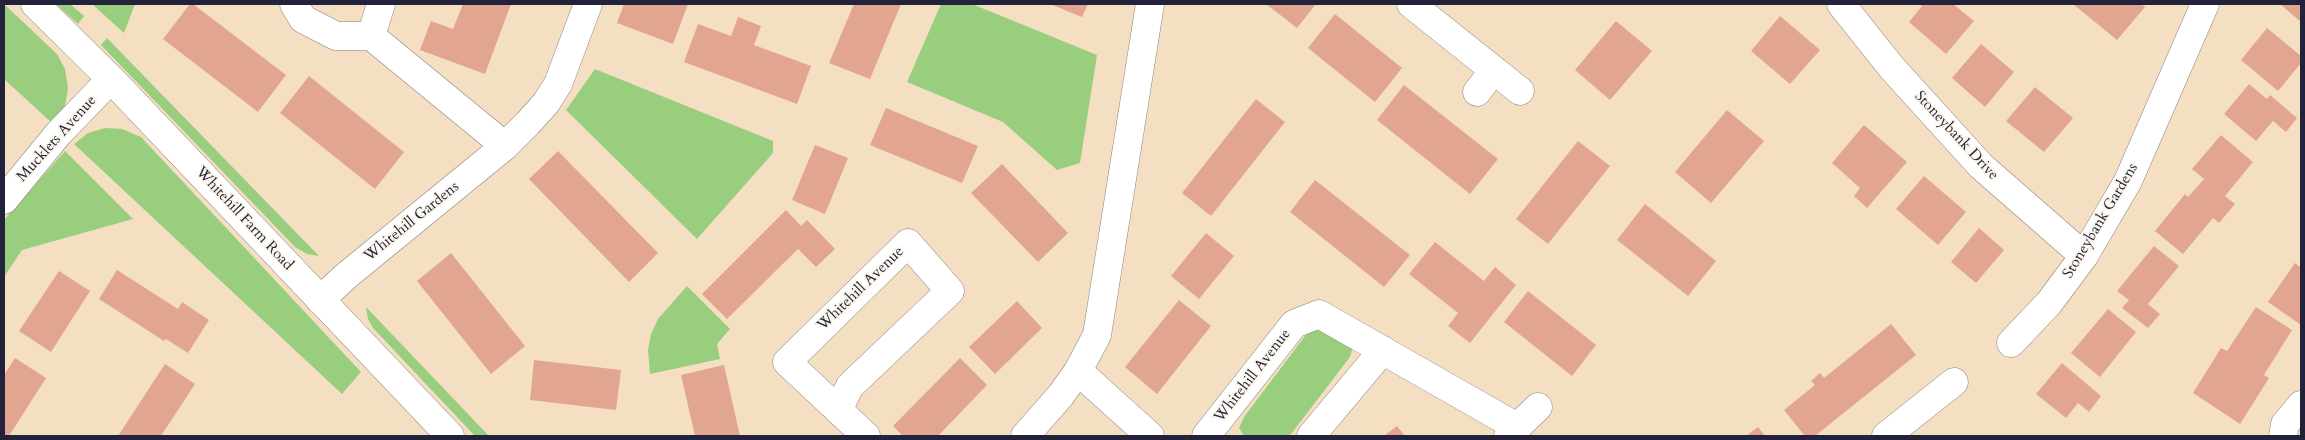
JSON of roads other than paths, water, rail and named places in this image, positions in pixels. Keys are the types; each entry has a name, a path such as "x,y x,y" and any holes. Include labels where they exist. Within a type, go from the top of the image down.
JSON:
{"street":[{"name":"Whitehill Farm Road","path":"35,4 111,78 450,436"},
{"path":"294,4 303,20 336,36 371,36 505,146"},
{"path":"371,36 381,4"},
{"name":"Whitehill Gardens","path":"320,300 346,276 505,146 546,103 558,84 588,4"},
{"path":"1025,436 1061,395 1078,371 1097,335 1150,4"},
{"path":"1411,4 1520,91"},
{"name":"Stoneybank Drive","path":"1840,4 1892,68 1982,166 2084,256"},
{"name":"Stoneybank Gardens","path":"2011,343 2049,303 2084,256 2128,181 2205,4"},
{"path":"1477,92 1494,70"},
{"name":"Mucklets Avenue","path":"4,200 58,134 111,78"},
{"name":"Whitehill Avenue","path":"838,410 850,386 950,291 908,243 787,362 838,410 866,436"},
{"name":"Whitehill Avenue","path":"1206,436 1294,324 1319,314 1383,350 1512,432 1538,407"},
{"path":"1311,436 1383,350"},
{"path":"1078,371 1150,436"},
{"path":"1886,436 1954,382"},
{"path":"2283,436 2285,424 2301,405"}]}
